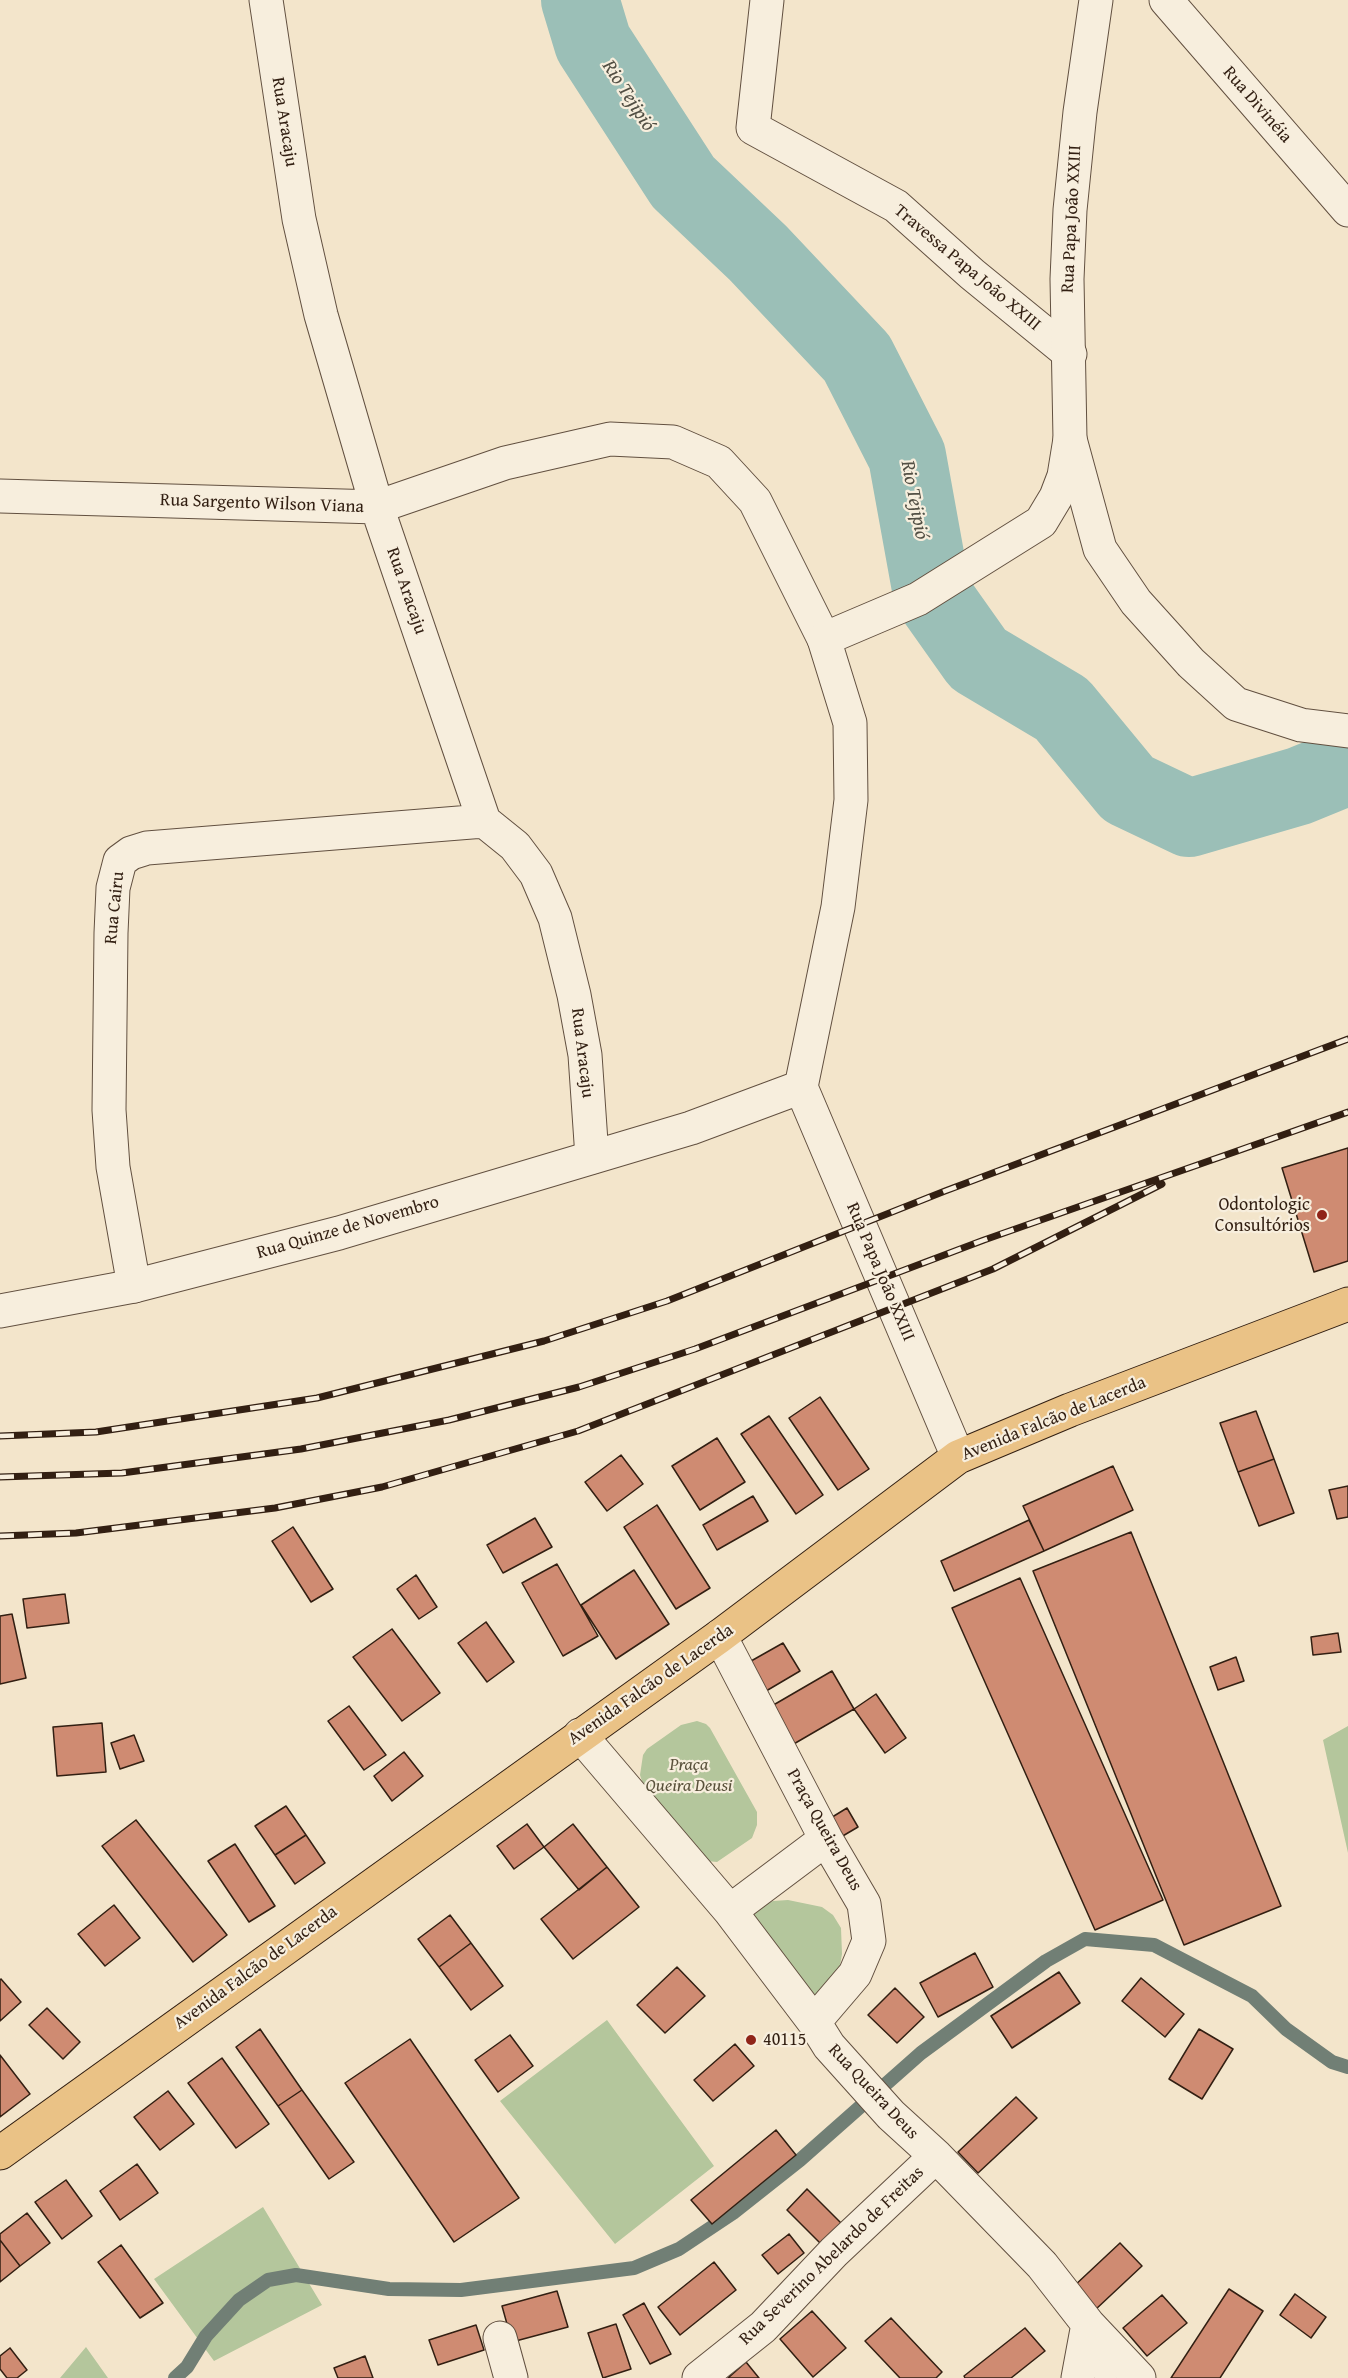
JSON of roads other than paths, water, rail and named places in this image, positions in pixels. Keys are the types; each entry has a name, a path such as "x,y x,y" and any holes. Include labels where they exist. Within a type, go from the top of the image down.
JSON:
{"main road":[{"name":"Avenida Falcão de Lacerda","path":"0,2153 720,1636 958,1457 1070,1410 1348,1304"}],"street":[{"name":"Rua Aracaju","path":"266,0 299,219 321,315 377,507 484,821 515,846 536,874 555,918 574,995 585,1055 591,1157"},
{"name":"Travessa Papa João XXIII","path":"767,0 753,128 896,206 972,274 1070,354"},
{"name":"Rua Papa João XXIII","path":"824,639 918,599 1041,522 1056,498 1064,476 1070,439 1067,279 1070,210 1080,112 1096,0"},
{"name":"Rua Divinéia","path":"1166,0 1348,210"},
{"name":"Rua Sargento Wilson Viana","path":"0,496 377,507 505,463 610,439 673,442 719,462 755,501 824,639 850,723 851,800 838,907 801,1087"},
{"name":"Rua Papa João XXIII","path":"1070,439 1100,549 1136,602 1191,663 1236,704 1301,725 1348,731"},
{"name":"Rua Cairu","path":"134,1286 113,1167 109,1110 111,933 113,888 120,861 131,853 147,849 484,821"},
{"name":"Rua Papa João XXIII","path":"801,1087 958,1457"},
{"name":"Rua Quinze de Novembro","path":"0,1311 134,1286 339,1233 691,1128 801,1087"},
{"name":"Praça Queira Deus","path":"720,1636 826,1839 864,1904 869,1941 855,1974 821,2034"},
{"name":"Rua Queira Deus","path":"580,1735 730,1911 821,2034 891,2115 936,2156 1042,2265 1088,2324 1139,2378"},
{"path":"730,1911 826,1839"},
{"name":"Rua Severino Abelardo de Freitas","path":"699,2378 763,2327 834,2252 936,2156"},
{"path":"1078,2378 1088,2324"},
{"path":"500,2338 511,2378"}],"lane":[{"path":"1088,2324 1106,2378"}],"waterway":[{"name":"Rio Tejipió","path":"580,0 593,43 683,182 758,253 857,358 907,456 932,594 978,659 1062,709 1128,789 1189,818 1299,786 1348,766"},
{"path":"175,2378 187,2367 206,2336 239,2300 268,2280 296,2275 389,2289 461,2290 634,2268 679,2249 733,2213 800,2160 921,2053 1046,1961 1085,1939 1154,1945 1252,1996 1286,2029 1332,2062 1348,2067"}],"railway":[{"path":"0,1436 96,1432 317,1398 544,1341 667,1301 945,1191 1348,1039"},
{"path":"0,1477 122,1473 301,1449 449,1420 579,1387 695,1349 984,1240 1348,1112"},
{"path":"0,1536 76,1533 275,1508 382,1487 578,1431 993,1269 1162,1184"}],"place":[{"name":"Odontologic Consultórios","path":"1322,1215"},
{"name":"40115","path":"751,2040"}],"park label":[{"name":"Praça Queira Deusi","path":"689,1775"}]}
